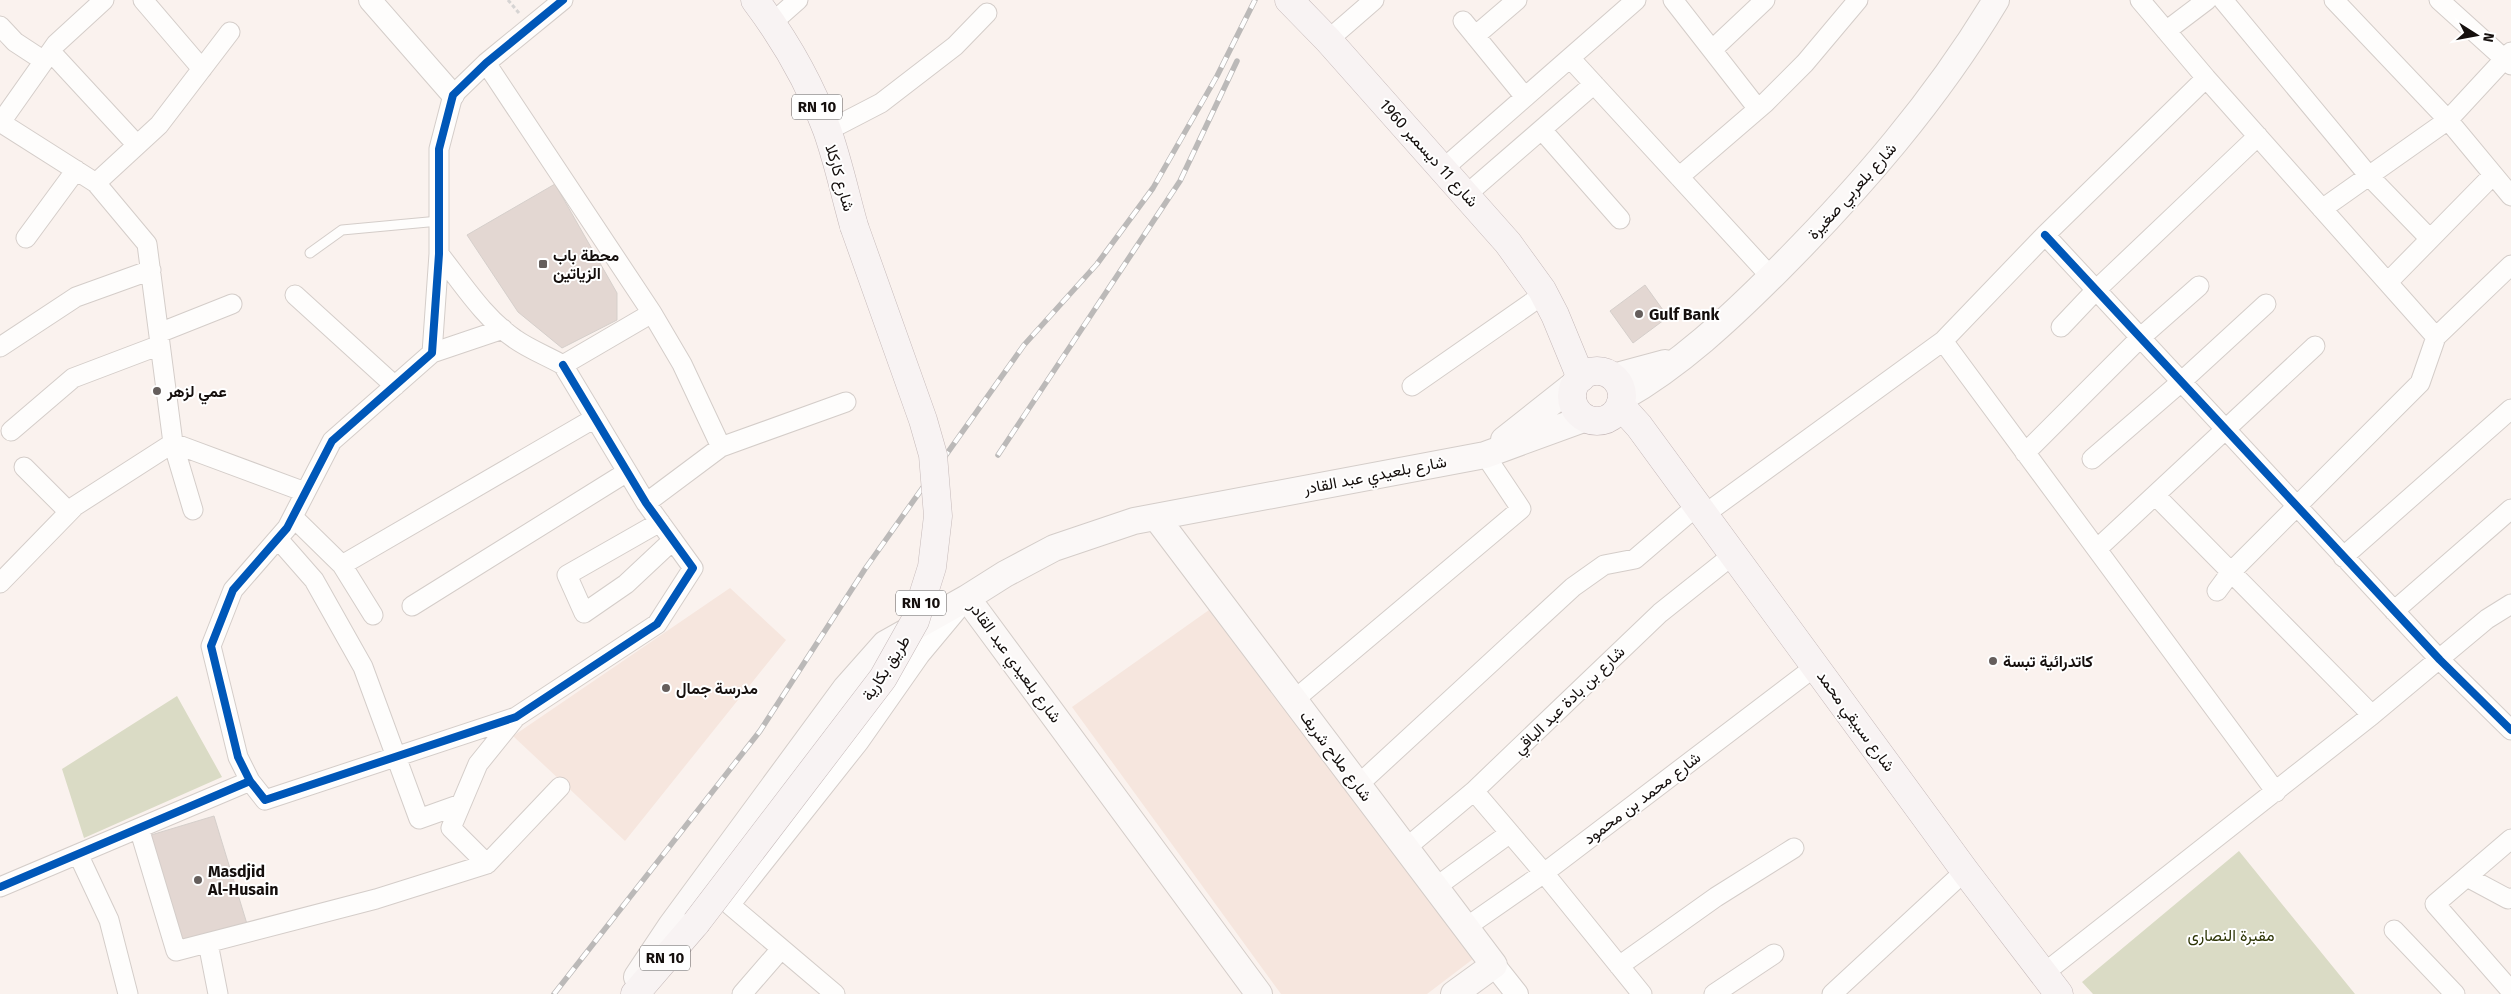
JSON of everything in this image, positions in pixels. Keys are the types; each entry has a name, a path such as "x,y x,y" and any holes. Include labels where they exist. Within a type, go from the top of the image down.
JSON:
{"main road":[{"name":"شارع كاركلا","path":"755,0 772,23 804,77 827,131 854,226"},
{"name":"شارع 11 ديسمبر 1960","path":"1290,0 1328,40 1508,243 1603,386"},
{"name":"شارع بلعربي صغيرة","path":"1603,386 1645,385 1720,325 1771,277 1836,213 1876,167 1925,105 1977,32 1996,0"},
{"name":"طريق بكارية","path":"635,994 696,923 883,678 915,621 932,567 938,516 933,454 924,420 854,226"},
{"path":"1590,420 1612,416 1603,386 1573,391 1575,407 1590,420 1655,446"},
{"name":"شارع سبيقي محمد","path":"1603,386 1655,446 1965,871 2051,984"},
{"name":"شارع بلعيدي عبد القادر","path":"1485,455 1603,386"},
{"name":"شارع بلعيدي عبد القادر","path":"1258,994 966,598 1005,574 1054,548 1134,521 1485,455 1590,420"},
{"name":"شارع ملاح شريف","path":"1156,517 1494,965"},
{"path":"628,994 671,926 846,688 884,644 966,598"},
{"path":"1454,994 1494,965"}],"street":[{"path":"104,0 56,44 1,122 96,183 147,244 173,443 193,510"},
{"path":"143,0 202,69"},
{"path":"370,0 453,95"},
{"path":"432,353 439,254 439,149 453,95 486,63 563,0"},
{"path":"772,23 798,0"},
{"path":"1328,40 1374,0"},
{"path":"1475,36 1517,0"},
{"path":"1443,169 1636,0"},
{"path":"1673,0 1758,109"},
{"path":"1712,50 1765,0"},
{"path":"1679,177 1758,109 1805,63 1858,0"},
{"path":"2140,0 2206,78 2436,337"},
{"path":"2166,31 2207,0"},
{"path":"2223,0 2369,176 2430,239"},
{"path":"2334,0 2448,120 2511,196"},
{"path":"2322,209 2448,120 2509,59 2439,0"},
{"path":"827,131 881,103 955,46 987,13"},
{"path":"1463,21 1525,97"},
{"path":"0,26 15,42 48,56 137,145"},
{"path":"96,183 159,125 230,32"},
{"path":"1570,58 1771,277"},
{"path":"486,63 652,313 682,364 721,448"},
{"path":"1358,786 1573,588 1604,565 1635,559 1701,509 1943,342 2044,235 2206,78"},
{"path":"1466,196 1594,84"},
{"path":"1542,130 1620,219"},
{"path":"2062,327 2096,290 2258,136"},
{"path":"26,238 76,170"},
{"path":"2388,282 2493,175"},
{"path":"2044,235 2440,660 2511,730"},
{"path":"439,254 470,294 503,329 515,339 563,365 646,503 694,568 657,624 516,717 265,800 250,781 238,756 210,646 233,590 278,539 293,517 332,441 432,353 503,329"},
{"path":"2216,591 2231,572 2420,383 2436,337 2511,265"},
{"path":"0,347 76,298 150,270"},
{"path":"2025,453 2140,338 2199,286"},
{"path":"295,295 395,386"},
{"path":"10,431 73,378 232,304"},
{"path":"2092,459 2181,382 2266,304"},
{"path":"1412,386 1550,305"},
{"path":"563,365 652,313"},
{"path":"1943,342 2276,792"},
{"path":"2097,549 2316,346"},
{"path":"646,503 721,448 846,402"},
{"path":"2343,557 2511,409"},
{"path":"342,565 595,418"},
{"path":"173,443 305,492"},
{"path":"0,583 75,506 173,443"},
{"path":"1294,700 1521,509 1485,455"},
{"path":"24,467 69,512"},
{"path":"412,606 627,472"},
{"path":"2155,495 2372,715"},
{"path":"2394,611 2511,508"},
{"path":"293,517 342,565 373,615"},
{"path":"660,522 567,575 584,613 626,584 673,540"},
{"path":"278,539 314,580 363,667 419,819 461,804"},
{"name":"شارع بن بادة عبد الباقي","path":"1406,848 1474,790 1660,613 1734,554"},
{"path":"834,994 730,904 859,742 920,655 966,598"},
{"path":"2051,984 2276,792 2440,660 2487,619 2511,604"},
{"name":"شارع محمد بن محمود","path":"1465,928 1544,873 1816,666"},
{"path":"487,864 451,828 478,764 516,717"},
{"path":"0,887 250,781"},
{"path":"139,828 176,951 376,899 487,864 560,787"},
{"path":"1474,790 1642,994"},
{"path":"1436,887 1510,833"},
{"path":"2511,839 2435,904 2511,990"},
{"path":"1619,966 1716,897 1794,848"},
{"path":"78,854 109,920 128,994"},
{"path":"1832,994 1965,871"},
{"path":"2467,877 2508,899 2511,898"},
{"path":"2394,930 2455,994"},
{"path":"208,943 218,994"},
{"path":"742,994 781,948"},
{"path":"1714,994 1774,954"},
{"name":"شارع ملاح شريف","path":"1494,965 1517,994"}],"lane":[{"path":"310,253 342,230 439,220"}],"shaded area":[{"name":"مدرسة جمال","path":"730,588 786,640 625,841 513,736"},
{"path":"1209,610 1473,959 1427,994 1281,994 1072,707"}],"green space":[{"path":"177,696 222,777 84,838 62,769"},
{"name":"مقبرة النصارى","path":"2239,851 2355,994 2093,994 2082,982"}],"building":[{"name":"محطة باب الزياتين","path":"555,184 617,293 617,320 562,348 518,312 467,235"},
{"name":"Gulf Bank","path":"1645,285 1668,317 1633,343 1610,311"},
{"name":"Masdjid Al-Husain","path":"214,816 247,924 181,945 151,835"}],"railway":[{"path":"554,994 760,731 865,569 1024,345 1097,264 1153,188 1217,76 1255,0"},
{"path":"998,455 1180,181 1237,61"}],"cycle path":[{"path":"0,887 250,781 238,757 211,646 233,590 287,528 332,441 432,353 439,254 439,149 453,95 486,63 563,0"},
{"path":"2045,235 2440,660 2511,730"},
{"path":"250,781 265,800 516,717 657,624 693,568 646,503 563,365"}],"place":[{"name":"محطة باب الزياتين","path":"543,264"},
{"name":"Gulf Bank","path":"1639,314"},
{"name":"عمي لزهر","path":"157,391"},
{"name":"كاتدرائية تبسة","path":"1993,661"},
{"name":"مدرسة جمال","path":"666,688"},
{"name":"Masdjid Al-Husain","path":"198,880"}]}
